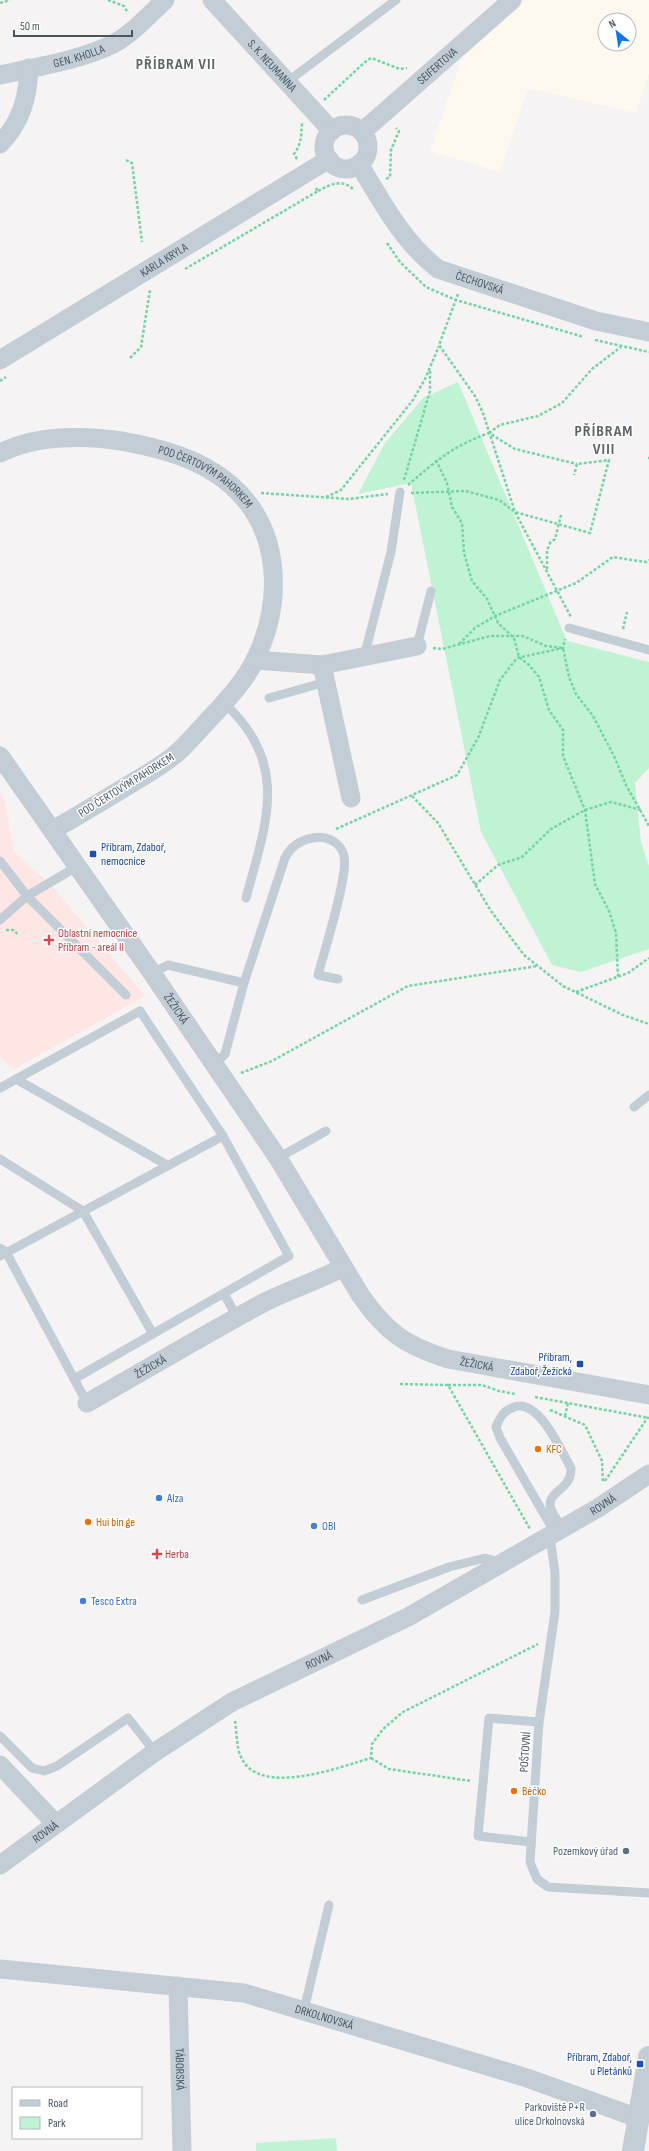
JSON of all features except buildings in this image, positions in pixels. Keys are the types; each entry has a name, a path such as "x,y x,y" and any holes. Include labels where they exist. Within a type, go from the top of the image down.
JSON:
{"street":[{"name":"GEN. KHOLLA","path":"0,75 90,53 113,43 138,26 165,0"},
{"name":"S. K. NEUMANNA","path":"212,0 332,131"},
{"name":"SEIFERTOVA","path":"362,132 512,0"},
{"path":"0,144 7,137 21,112 28,91 29,68"},
{"path":"346,125 355,127 362,132 367,140 368,149 365,157 359,164 351,168 342,168 328,159 325,144 332,131 346,125"},
{"name":"KARLA KRYLA","path":"3,368 328,159"},
{"name":"ČECHOVSKÁ","path":"359,164 387,210 421,256 438,269 596,321 649,332"},
{"name":"POD ČERTOVÝM PAHORKEM","path":"0,453 28,443 76,437 102,438 169,451 208,469 231,485 248,504 262,528 270,550 275,574 273,600 267,627 255,660 241,683 224,703 178,752 149,773 53,830"},
{"path":"255,660 324,674 364,657 417,646"},
{"path":"324,674 351,798"},
{"name":"ŽEŽICKÁ","path":"0,756 226,1080 278,1158 343,1267 376,1318 394,1335 420,1350 473,1364 649,1396"},
{"name":"ŽEŽICKÁ","path":"87,1403 237,1317 272,1299 320,1280 343,1267"},
{"name":"ROVNÁ","path":"0,1865 55,1823 155,1752 232,1702 408,1617 550,1533 598,1508 649,1474"},
{"path":"0,1765 55,1823"},
{"name":"DRKOLNOVSKÁ","path":"0,1969 244,1993 527,2078 603,2107 638,2118"},
{"name":"TÁBORSKÁ","path":"178,1986 182,2151"},
{"path":"633,2151 649,2057"}],"lane":[{"path":"287,82 396,0"},
{"path":"364,657 391,552 400,492"},
{"path":"417,646 431,591"},
{"path":"569,628 649,650"},
{"path":"269,698 324,674"},
{"path":"224,703 240,718 253,740 266,771 268,783 269,796 267,819 246,898"},
{"path":"215,1064 225,1054 244,983 288,852 293,846 303,840 322,836 339,846 344,854 345,864 318,975 338,979"},
{"path":"0,861 27,896 126,995"},
{"path":"0,920 27,896 78,866"},
{"path":"152,973 168,965 244,983"},
{"path":"1,1086 140,1011 222,1136 289,1256 74,1379"},
{"path":"16,1079 167,1165"},
{"path":"634,1107 649,1095"},
{"path":"278,1158 326,1131"},
{"path":"87,1403 2,1252 83,1211 222,1136"},
{"path":"0,1160 83,1211 153,1334"},
{"path":"224,1294 237,1317"},
{"path":"518,1405 531,1409 540,1416 571,1468 571,1476 568,1484 555,1493 551,1500 550,1533 500,1438 496,1427 500,1416 507,1409 518,1405"},
{"name":"POŠTOVNÍ","path":"550,1533 555,1573 555,1612 550,1638 539,1722 530,1862 537,1879 548,1887 649,1893"},
{"path":"362,1600 449,1567 485,1558 503,1562"},
{"path":"0,1736 32,1768 44,1771 57,1766 128,1718 155,1752"},
{"path":"532,1842 478,1836 489,1718 539,1722"},
{"path":"304,2010 329,1905"}],"path":[{"path":"0,3 10,0"},
{"path":"108,0 124,6 138,26"},
{"path":"321,103 371,58 400,69 406,69 412,64"},
{"path":"298,161 294,154 300,145 302,136 302,121"},
{"path":"380,182 390,177 390,150 400,131 396,128"},
{"path":"126,160 132,163 142,242"},
{"path":"183,270 318,191 314,185"},
{"path":"324,498 341,490 413,400 440,345 464,278"},
{"path":"143,294 157,286"},
{"path":"130,358 141,347 150,290"},
{"path":"440,345 475,396 515,512 572,616"},
{"path":"400,492 436,460 464,442 489,433 500,425 538,416 562,403 592,369 621,347"},
{"path":"400,492 430,391 430,367"},
{"path":"0,381 3,368"},
{"path":"489,433 515,449 577,464 610,460 590,534 515,512"},
{"path":"436,460 447,483 452,507 462,523 464,553 472,581 488,599 498,624 512,636 519,657 528,664 539,677 549,710 563,730 563,756 585,810 595,884 608,911 616,933 618,977"},
{"path":"574,475 577,464"},
{"path":"547,570 547,551 550,543 555,539 561,515"},
{"path":"459,645 475,628 495,616 576,583 613,557 646,562 649,560"},
{"path":"623,629 627,612"},
{"path":"569,628 563,648 569,678 576,694 593,716 614,756 626,785 642,810 649,826"},
{"path":"417,646 442,649 490,636 523,636 546,646 563,648"},
{"path":"322,836 457,775 478,738 500,680 519,657 563,648"},
{"path":"412,796 438,823 491,911 524,955 563,986 623,1015 649,1024"},
{"path":"475,885 498,865 522,857 551,830 585,810 611,802 642,810"},
{"path":"0,931 13,930 19,935"},
{"path":"575,992 628,974 649,958"},
{"path":"226,1080 272,1061 408,986 538,966"},
{"path":"400,1384 482,1385 499,1391 521,1395"},
{"path":"448,1385 550,1533"},
{"path":"528,1396 649,1417 604,1482"},
{"path":"566,1416 568,1403"},
{"path":"371,1758 372,1744 383,1729 403,1712 550,1638"},
{"path":"232,1702 241,1757 250,1769 270,1778 304,1776 371,1758 388,1769 482,1782"}],"shaded area":[{"path":"526,0 649,0 649,74 636,113 528,88 500,172 430,151 462,58"},
{"name":"Oblastní nemocnice Příbram - areál II","path":"0,794 5,801 14,852 50,884 145,996 14,1069 0,1057"}],"green space":[{"path":"458,382 567,641 649,662 649,768 635,783 641,842 649,866 649,949 581,972 552,965 481,832 411,483 358,494 385,443 423,398"},
{"path":"336,2138 337,2151 256,2151 256,2143"}],"place":[{"name":"Příbram, Zdaboř, nemocnice","path":"93,854"},
{"name":"Oblastní nemocnice Příbram - areál II","path":"49,940"},
{"name":"Příbram, Zdaboř, Žežická","path":"580,1364"},
{"name":"KFC","path":"538,1449"},
{"name":"Alza","path":"159,1498"},
{"name":"Hui bin ge","path":"88,1522"},
{"name":"OBI","path":"314,1526"},
{"name":"Herba","path":"157,1554"},
{"name":"Tesco Extra","path":"83,1601"},
{"name":"Béčko","path":"514,1791"},
{"name":"Pozemkový úřad","path":"626,1851"},
{"name":"Příbram, Zdaboř, u Pletánků","path":"640,2064"},
{"name":"Parkoviště P+R ulice Drkolnovská","path":"593,2114"}],"district":[{"name":"PŘÍBRAM VII","path":"176,63"},
{"name":"PŘÍBRAM VIII","path":"604,439"}]}
